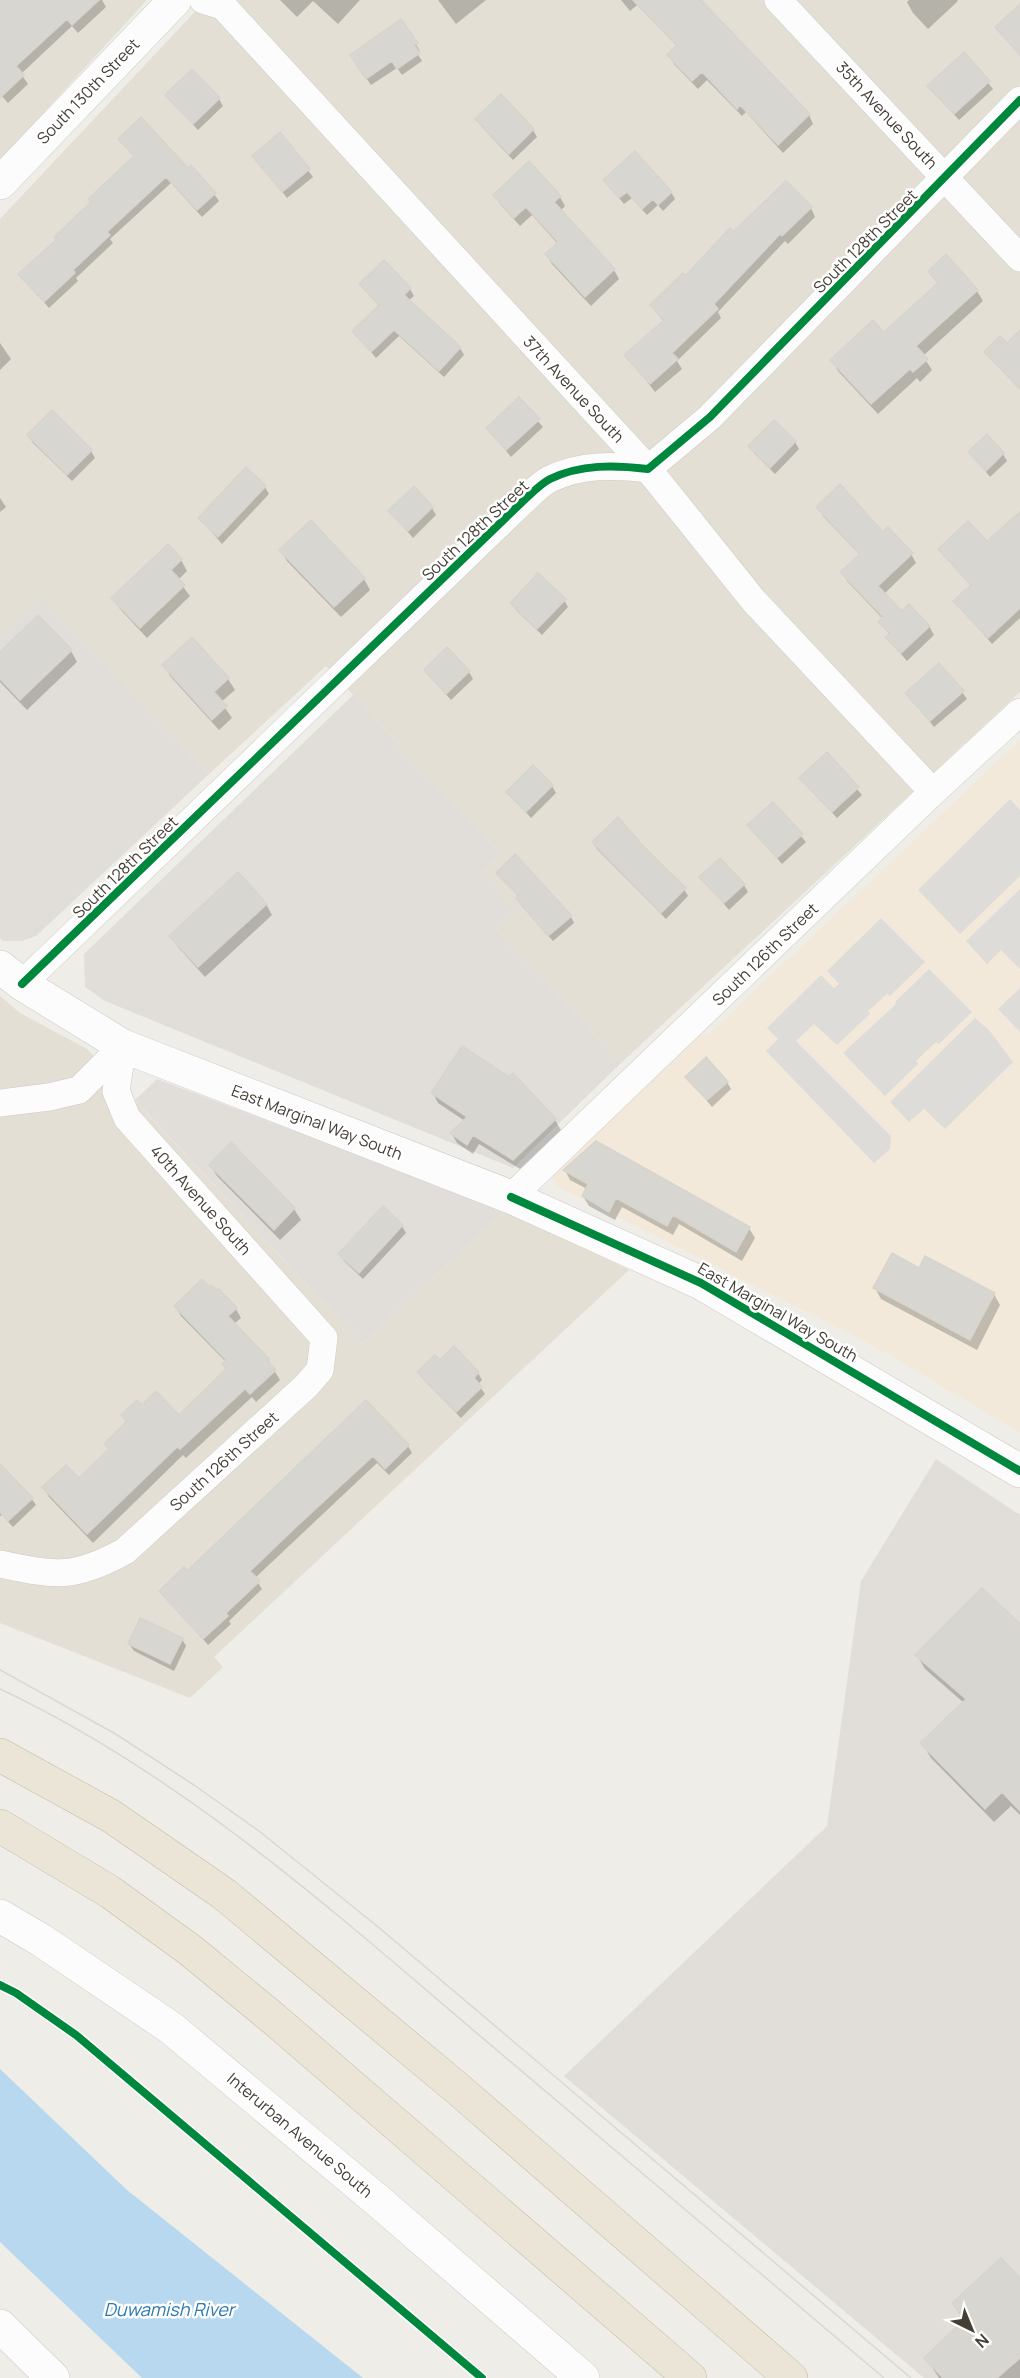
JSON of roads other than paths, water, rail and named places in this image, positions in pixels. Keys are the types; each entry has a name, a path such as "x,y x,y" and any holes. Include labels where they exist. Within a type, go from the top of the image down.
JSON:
{"highway":[{"path":"0,1755 111,1816 224,1894 458,2089 791,2378"},
{"path":"0,1826 110,1892 190,1950 690,2378"}],"street":[{"name":"South 130th Street","path":"3,174 175,0"},
{"name":"37th Avenue South","path":"203,0 223,6 648,469 754,601 933,792"},
{"name":"35th Avenue South","path":"778,0 1020,258"},
{"name":"South 128th Street","path":"11,976 512,511 549,480 579,469 614,465 648,469 711,417 1020,100"},
{"name":"South 126th Street","path":"511,1197 933,792 1020,712"},
{"name":"East Marginal Way South","path":"11,976 123,1046 511,1197 701,1283 1020,1471"},
{"path":"0,1103 49,1097 79,1090 123,1046"},
{"name":"40th Avenue South","path":"123,1046 116,1091 127,1118 324,1338"},
{"name":"South 126th Street","path":"0,1564 35,1571 69,1574 98,1566 125,1551 306,1386 320,1370 324,1338"},
{"name":"Interurban Avenue South","path":"0,1916 41,1940 171,2028 377,2200 583,2378"},
{"path":"0,2326 53,2378"}],"water":[{"name":"Duwamish River","path":"0,2069 127,2190 363,2378 142,2378 0,2242"}],"tram line":[{"path":"0,1670 114,1733 259,1831 377,1926 911,2378"},
{"path":"0,1689 126,1758 186,1798 301,1885 884,2378"}]}
